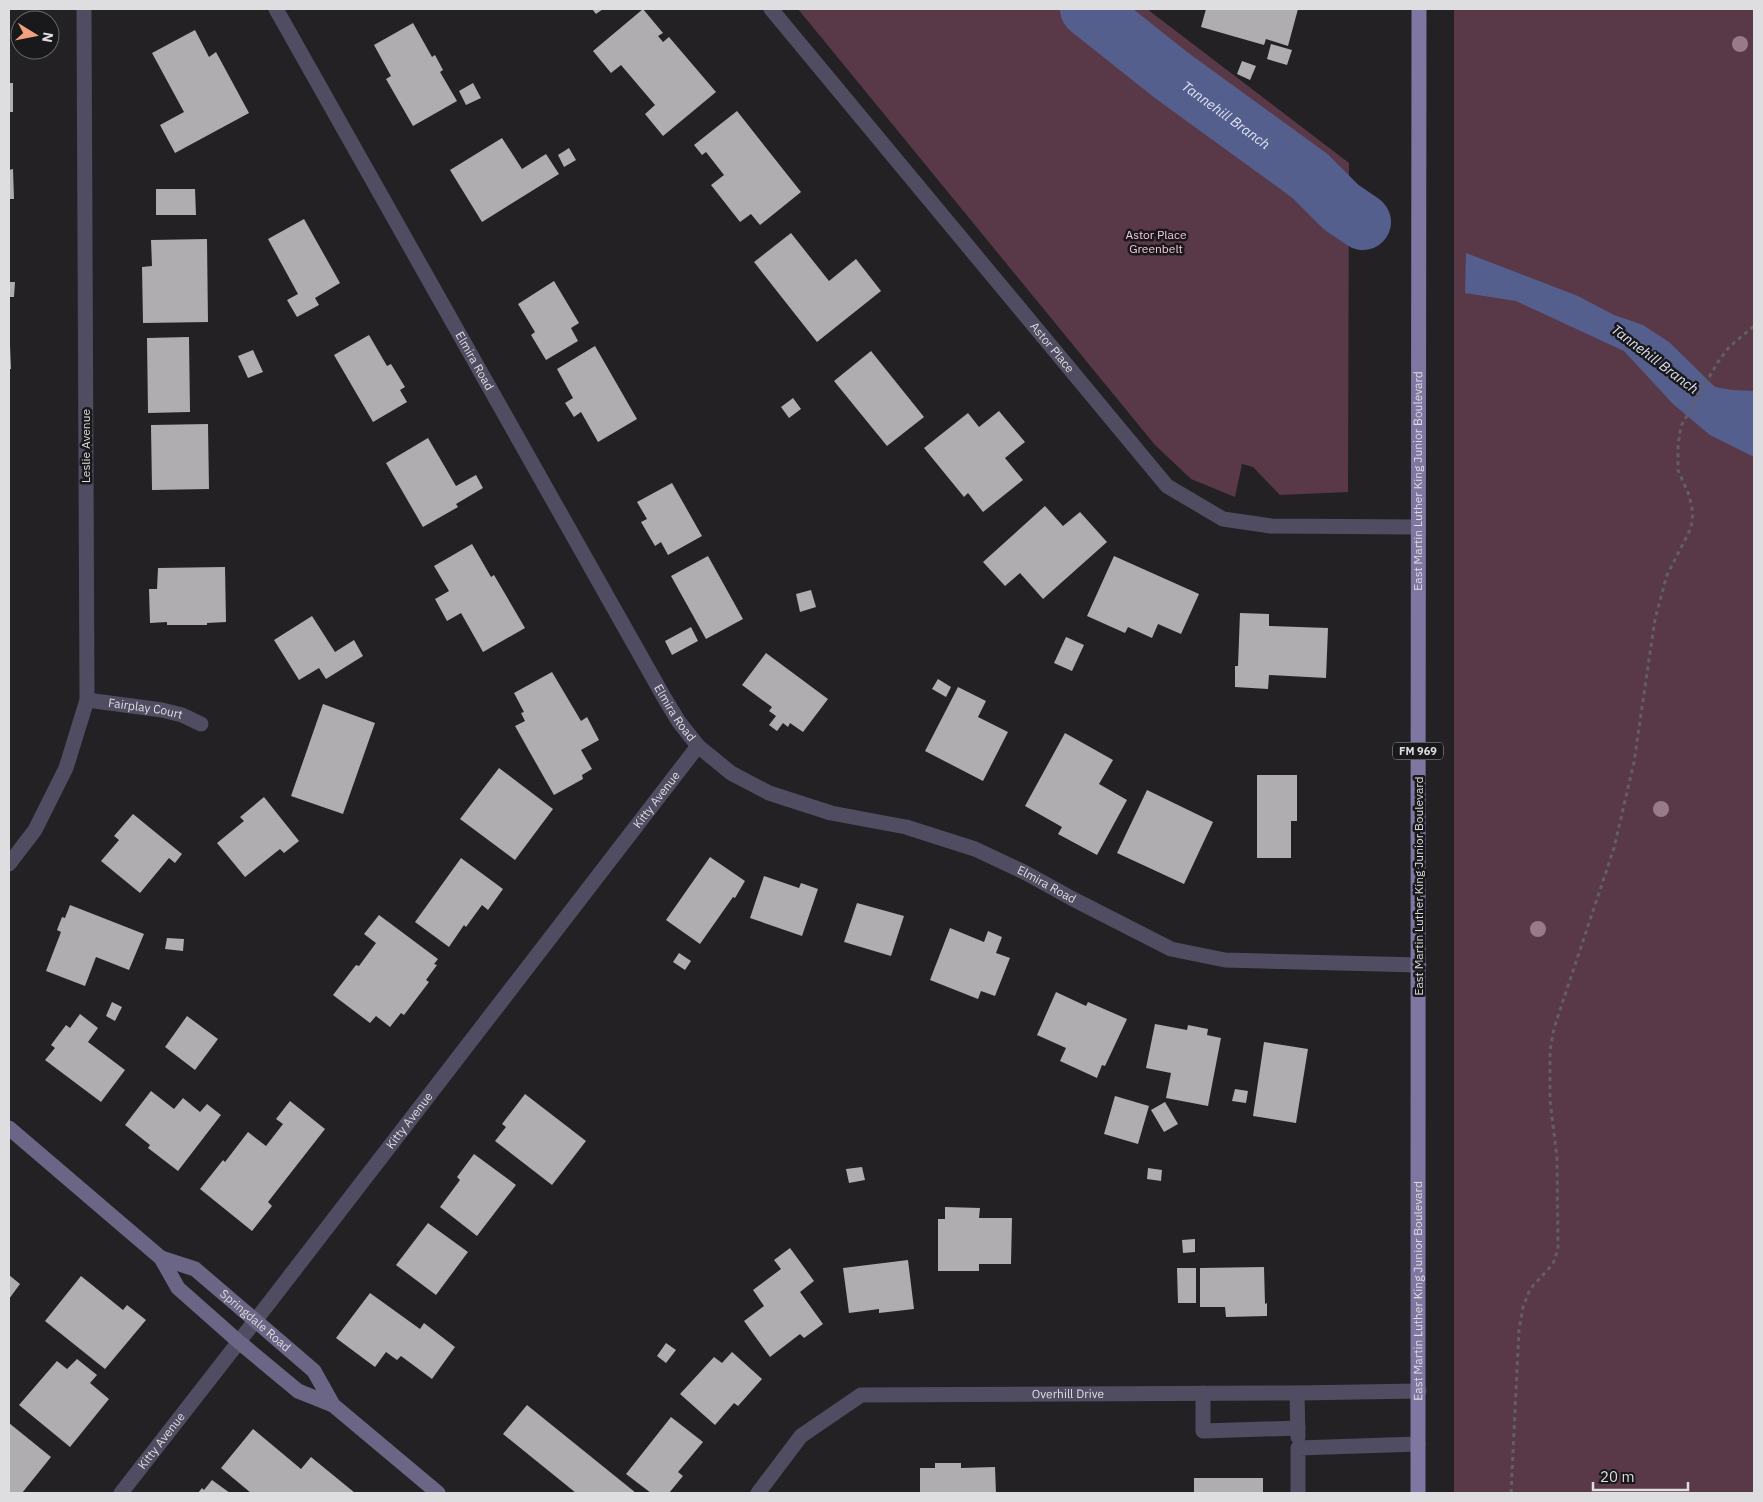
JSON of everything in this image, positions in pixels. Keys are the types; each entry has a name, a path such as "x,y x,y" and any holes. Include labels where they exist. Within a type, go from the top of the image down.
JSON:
{"main road":[{"name":"East Martin Luther King Junior Boulevard","path":"1418,1493 1419,965 1417,527 1419,9"},
{"name":"Springdale Road","path":"9,1128 161,1258 178,1288 239,1342 298,1391 333,1405 438,1493"},
{"name":"Springdale Road","path":"161,1258 195,1269 256,1321 314,1371 333,1405"}],"street":[{"name":"Leslie Avenue","path":"9,864 35,830 66,768 87,700 84,9"},
{"name":"Elmira Road","path":"276,9 665,699 679,722 698,746 731,774 769,793 832,813 906,827 975,849 1024,872 1171,949 1225,960 1419,965"},
{"name":"Astor Place","path":"771,9 1167,486 1223,519 1271,526 1417,527"},
{"name":"Fairplay Court","path":"87,700 162,710 182,715 201,724"},
{"name":"Kitty Avenue","path":"121,1493 256,1321 698,746"},
{"name":"Overhill Drive","path":"758,1493 801,1436 861,1395 1418,1391"},
{"path":"1203,1393 1203,1431 1298,1428"},
{"path":"1297,1393 1298,1493"},
{"path":"1298,1448 1418,1444"}],"path":[{"path":"1511,1493 1519,1330 1523,1307 1530,1289 1553,1264 1558,1249 1558,1158 1550,1100 1550,1050 1554,1028 1614,848 1634,762 1655,619 1667,575 1690,528 1693,513 1689,495 1678,470 1678,444 1681,426 1718,362 1729,347 1754,326"}],"green space":[{"name":"Astor Place Greenbelt","path":"798,9 1147,9 1349,163 1348,492 1280,495 1253,467 1242,464 1235,497 1191,479 1155,445"},
{"path":"1454,9 1754,9 1754,1493 1454,1493"}],"water":[{"name":"Tannehill Branch","path":"1466,253 1578,296 1614,315 1643,325 1669,342 1715,387 1754,391 1754,457 1710,435 1673,404 1624,351 1516,301 1465,293"}],"building":[{"path":"592,9 603,9 596,14"},
{"path":"643,9 663,33 658,36 663,42 669,37 716,92 663,136 645,114 655,105 621,65 611,73 593,51"},
{"path":"1206,9 1298,9 1288,46 1266,39 1264,45 1201,27"},
{"path":"413,23 432,57 435,55 443,70 440,72 457,101 413,126 386,79 391,76 374,45"},
{"path":"195,30 209,57 216,52 249,113 175,153 160,125 184,112 152,53"},
{"path":"1271,44 1292,50 1287,65 1267,59"},
{"path":"1242,61 1256,66 1250,80 1237,74"},
{"path":"9,83 13,83 13,112 9,112"},
{"path":"473,83 481,98 466,105 459,91"},
{"path":"737,111 801,192 760,225 751,214 740,222 711,185 724,175 706,152 702,155 694,145"},
{"path":"502,138 522,169 546,154 559,174 482,222 450,170"},
{"path":"569,148 576,160 564,167 558,155"},
{"path":"13,169 14,199 9,199 9,170"},
{"path":"156,189 195,189 196,215 156,215"},
{"path":"304,219 340,283 315,298 319,305 297,317 287,300 298,294 268,239"},
{"path":"791,233 829,281 856,259 881,291 817,342 754,262"},
{"path":"207,239 208,322 143,323 142,267 152,266 151,240"},
{"path":"554,281 579,323 571,328 578,341 546,360 531,335 535,332 518,304"},
{"path":"9,282 15,282 14,297 9,297"},
{"path":"369,335 387,366 391,364 405,387 400,390 407,402 373,422 334,355"},
{"path":"189,337 190,412 148,413 147,338"},
{"path":"10,345 11,369 9,369"},
{"path":"595,346 637,419 598,442 581,412 574,417 565,403 573,398 557,369"},
{"path":"253,350 263,372 248,378 238,356"},
{"path":"871,351 924,417 887,446 834,381"},
{"path":"793,398 801,409 789,418 781,407"},
{"path":"999,411 1025,442 1005,458 1023,480 983,512 968,493 964,497 924,448 968,413 979,427"},
{"path":"208,424 209,489 152,490 151,425"},
{"path":"428,438 456,486 476,475 483,488 456,504 458,507 423,527 386,463"},
{"path":"672,483 702,536 668,555 661,542 655,546 641,522 647,519 637,502"},
{"path":"1045,506 1063,526 1080,512 1107,542 1043,599 1020,573 1005,586 983,562"},
{"path":"472,544 491,577 494,575 525,628 483,652 461,613 447,621 435,599 449,591 434,566"},
{"path":"708,556 743,619 706,639 671,576"},
{"path":"1114,556 1199,594 1181,634 1158,624 1152,638 1128,627 1125,633 1087,616"},
{"path":"225,567 226,622 207,623 207,625 167,625 167,622 150,623 149,589 157,589 158,568"},
{"path":"811,590 816,607 800,612 796,594"},
{"path":"1240,613 1269,614 1269,626 1328,628 1326,678 1269,675 1268,689 1235,687 1235,666 1238,666"},
{"path":"312,616 335,652 354,640 363,656 326,679 319,668 299,680 274,640"},
{"path":"691,627 698,641 672,655 665,641"},
{"path":"1066,637 1084,645 1072,671 1054,663"},
{"path":"766,653 828,699 803,732 790,723 788,727 783,723 777,731 769,725 776,716 769,711 772,707 742,685"},
{"path":"552,672 581,721 587,717 599,740 581,750 592,769 582,775 583,779 554,795 515,726 525,721 521,713 524,712 514,693"},
{"path":"938,679 951,687 946,697 932,689"},
{"path":"958,687 986,701 978,717 1008,732 983,781 925,751"},
{"path":"323,704 375,723 343,814 291,796"},
{"path":"1065,733 1113,760 1099,784 1127,800 1097,855 1058,834 1062,827 1025,806"},
{"path":"499,768 553,809 515,860 460,819"},
{"path":"1257,775 1297,775 1297,821 1291,821 1291,858 1257,858"},
{"path":"1147,790 1213,822 1184,884 1117,853"},
{"path":"264,797 299,841 284,853 280,849 245,877 217,843 244,821 240,817"},
{"path":"133,814 182,854 175,863 169,858 140,893 101,861 119,840 114,836"},
{"path":"710,857 745,881 735,898 733,897 700,944 666,920"},
{"path":"461,858 503,889 488,910 482,905 466,927 464,925 449,947 415,922"},
{"path":"764,876 799,888 801,883 818,889 802,936 750,918"},
{"path":"857,903 904,916 891,956 844,942"},
{"path":"70,905 144,934 129,970 96,957 85,986 46,971 61,932 57,930 62,917 65,918"},
{"path":"379,915 438,959 434,964 437,965 426,980 429,982 404,1015 401,1013 390,1027 376,1016 370,1023 333,995 356,965 359,966 376,943 364,934"},
{"path":"950,928 984,942 988,931 1002,937 996,953 1010,958 995,996 981,991 978,999 930,980"},
{"path":"167,938 184,939 183,951 165,949"},
{"path":"679,953 691,961 685,970 673,962"},
{"path":"1056,992 1086,1006 1088,1002 1127,1019 1105,1066 1102,1065 1097,1078 1060,1061 1066,1048 1037,1035"},
{"path":"112,1002 122,1007 115,1021 106,1016"},
{"path":"80,1014 98,1028 88,1042 125,1070 101,1102 45,1060 55,1048 51,1045 66,1025 70,1028"},
{"path":"187,1016 218,1039 195,1070 165,1047"},
{"path":"1155,1024 1187,1030 1188,1025 1208,1029 1207,1035 1221,1038 1208,1106 1166,1098 1171,1073 1146,1068"},
{"path":"1264,1042 1308,1049 1296,1123 1253,1116"},
{"path":"1235,1089 1248,1091 1246,1103 1232,1101"},
{"path":"151,1091 174,1109 183,1098 200,1112 207,1104 221,1115 178,1171 148,1148 150,1145 125,1125"},
{"path":"525,1094 586,1141 552,1185 495,1141 506,1127 502,1124"},
{"path":"1115,1096 1149,1106 1138,1144 1104,1134"},
{"path":"290,1101 325,1129 268,1202 272,1206 252,1231 200,1189 223,1160 225,1162 248,1132 266,1146 283,1124 276,1119"},
{"path":"1165,1102 1178,1124 1164,1132 1151,1110"},
{"path":"474,1154 516,1185 477,1236 440,1207 460,1180 457,1177"},
{"path":"862,1167 865,1180 849,1183 846,1169"},
{"path":"1148,1168 1162,1170 1161,1181 1147,1179"},
{"path":"945,1207 980,1208 979,1218 1012,1218 1011,1264 979,1264 979,1271 938,1271 938,1219 945,1219"},
{"path":"428,1223 468,1252 436,1295 396,1265"},
{"path":"1195,1239 1195,1252 1183,1253 1182,1240"},
{"path":"790,1248 814,1281 800,1292 823,1324 804,1338 800,1334 770,1357 744,1321 764,1306 753,1290 781,1269 774,1260"},
{"path":"908,1260 914,1309 879,1313 879,1309 849,1313 843,1268"},
{"path":"1264,1267 1267,1316 1226,1317 1225,1307 1200,1307 1200,1268"},
{"path":"1177,1268 1196,1268 1196,1303 1178,1303"},
{"path":"9,1275 20,1284 9,1299"},
{"path":"81,1276 123,1310 127,1305 146,1320 105,1369 45,1321"},
{"path":"370,1293 420,1329 424,1323 455,1347 432,1379 401,1356 397,1360 386,1352 375,1367 336,1338"},
{"path":"666,1343 676,1350 666,1363 657,1356"},
{"path":"732,1352 762,1379 738,1406 734,1403 715,1425 680,1394 714,1357 722,1363"},
{"path":"77,1359 97,1375 90,1383 109,1399 70,1447 19,1405 57,1361 67,1369"},
{"path":"527,1405 636,1493 576,1493 503,1434"},
{"path":"671,1417 703,1442 678,1472 683,1476 669,1493 651,1493 626,1474"},
{"path":"9,1423 51,1457 22,1493 9,1493"},
{"path":"253,1429 301,1469 311,1457 355,1493 251,1493 221,1468"},
{"path":"935,1463 961,1463 961,1468 995,1467 996,1493 920,1493 920,1468 935,1468"},
{"path":"1194,1478 1263,1478 1263,1493 1194,1493"},
{"path":"212,1480 230,1493 198,1493 202,1488 204,1490"}],"waterway":[{"name":"Tannehill Branch","path":"1088,9 1171,75 1310,176 1341,207 1363,222"}]}
